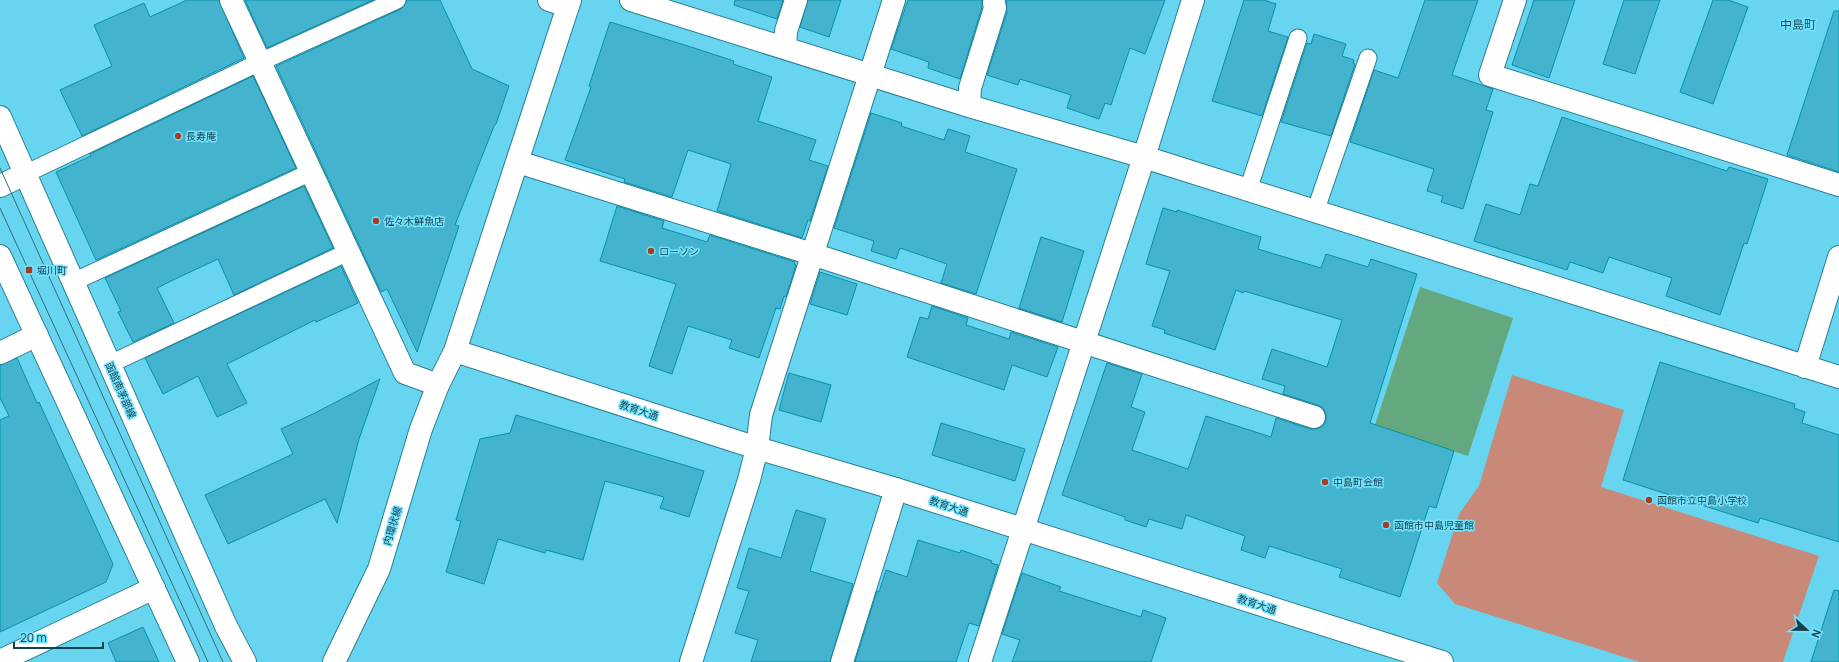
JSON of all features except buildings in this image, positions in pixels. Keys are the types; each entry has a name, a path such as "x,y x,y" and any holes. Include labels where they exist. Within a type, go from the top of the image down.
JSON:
{"street":[{"path":"231,0 405,372 438,385"},
{"path":"631,0 969,106 1144,157 1839,377"},
{"path":"785,48 786,31 796,0"},
{"path":"691,662 749,480 757,448 761,415 869,74 894,0"},
{"path":"980,662 1144,157 1193,0"},
{"path":"1515,0 1490,75 1839,185"},
{"name":"内環状線","path":"334,662 379,569 420,429 438,385 455,351 518,162 562,2"},
{"path":"969,106 970,88 996,8 995,2"},
{"name":"函館南茅部線","path":"0,117 223,618 245,662"},
{"path":"518,162 812,254 1314,417"},
{"path":"0,186 26,174"},
{"path":"0,256 188,662"},
{"path":"1805,367 1839,257"},
{"path":"0,352 37,335"},
{"name":"教育大通","path":"455,351 757,448 896,489 1442,662"},
{"path":"842,662 896,489"},
{"path":"0,661 154,588"}],"lane":[{"path":"26,174 260,62 397,0"},
{"path":"1248,190 1298,38"},
{"path":"1315,212 1368,58"},
{"path":"73,282 311,172"},
{"path":"110,364 348,252"}],"shaded area":[{"path":"1420,287 1513,318 1468,456 1375,425"},
{"path":"1512,375 1624,410 1601,487 1819,556 1783,662 1640,662 1455,604 1437,583 1459,514 1479,486"}],"tram line":[{"path":"0,168 223,662"},
{"path":"0,208 208,662"}],"place":[{"name":"長寿庵","path":"178,136"},
{"name":"佐々木鮮魚店","path":"376,221"},
{"name":"ローソン","path":"651,251"},
{"name":"堀川町","path":"29,270"},
{"name":"中島町会館","path":"1325,482"},
{"name":"函館市立中島小学校","path":"1649,500"},
{"name":"函館市中島児童館","path":"1386,525"}],"district":[{"name":"中島町","path":"1798,25"}]}
